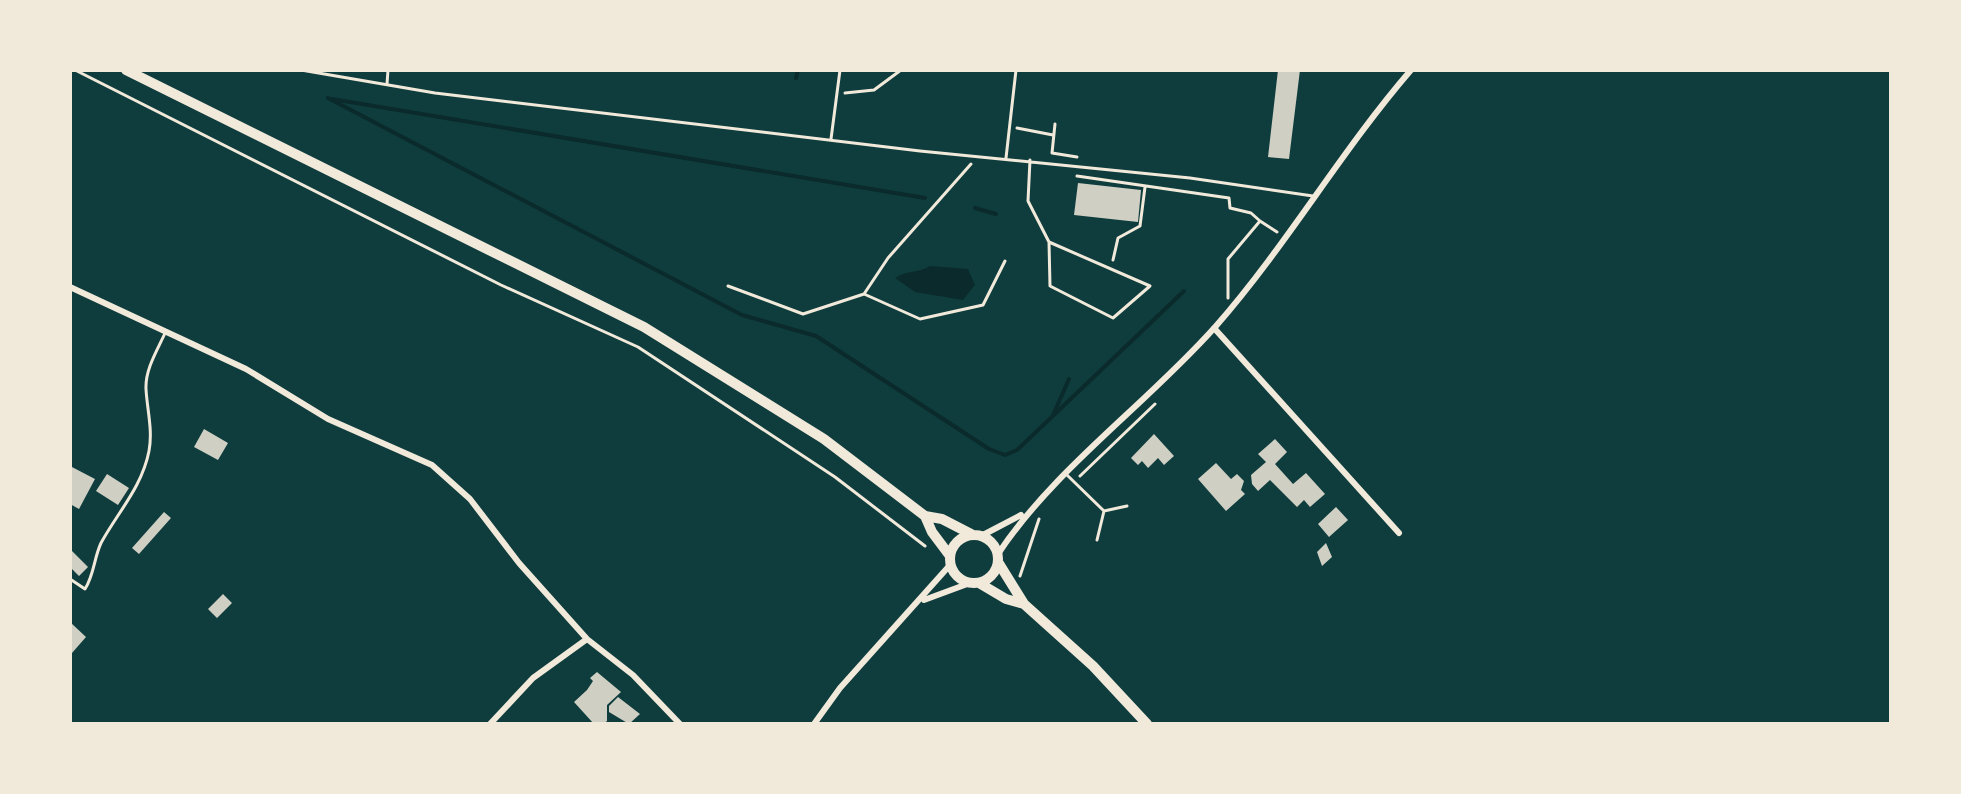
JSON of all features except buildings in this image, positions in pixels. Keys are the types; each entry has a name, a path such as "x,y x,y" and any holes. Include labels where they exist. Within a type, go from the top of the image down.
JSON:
{"main road":[{"path":"126,70 644,327 824,439 925,516 942,519 977,536 998,558 1024,604 1093,666 1147,724"},
{"path":"925,516 950,560 953,572 1006,599 1024,604"},
{"path":"950,560 957,542 977,536"},
{"path":"974,583 991,577 998,558"}],"street":[{"path":"977,536 1025,513 1214,328 1317,198 1411,70"},
{"path":"70,287 246,369 328,419 432,465 470,499 519,563 587,639 633,675 680,724"},
{"path":"1214,328 1399,533"},
{"path":"998,558 1025,513"},
{"path":"814,724 840,688 921,601 950,560"},
{"path":"921,601 974,583"},
{"path":"490,724 533,678 587,639"}],"lane":[{"path":"301,70 435,93 1289,190 1317,198"},
{"path":"387,84 388,70"},
{"path":"831,139 840,70"},
{"path":"1006,158 1016,70"},
{"path":"1030,160 1028,201 1049,242 1050,286 1113,318 1150,286 1049,242"},
{"path":"70,579 85,589 92,579 100,545 126,506 146,467 150,446 146,387 150,366 166,331"},
{"path":"1067,475 1104,511"},
{"path":"1104,511 1127,506"},
{"path":"1097,540 1104,511"}],"path":[{"path":"75,70 501,285 638,347 835,477 927,547"},
{"path":"837,94 874,90 901,70"},
{"path":"956,70 974,70"},
{"path":"1055,124 1052,153 1077,156 1077,178 1229,198 1230,208 1251,213 1278,232 1286,222"},
{"path":"1010,127 1053,135"},
{"path":"728,286 803,314 864,294 888,258 979,156"},
{"path":"1110,269 1118,238 1140,226 1145,187"},
{"path":"1234,305 1226,296 1228,259 1260,221"},
{"path":"864,294 920,319 983,305 1005,261"},
{"path":"1074,481 1163,396"},
{"path":"1017,587 1041,513"}],"water":[{"path":"930,266 968,269 975,285 963,300 915,292 895,278"}],"waterway":[{"path":"796,78 798,70"},
{"path":"328,98 742,315 816,336 989,449 1005,455 1017,450 1184,291"},
{"path":"332,99 925,198"},
{"path":"975,208 996,214"},
{"path":"1054,413 1069,379"}]}
